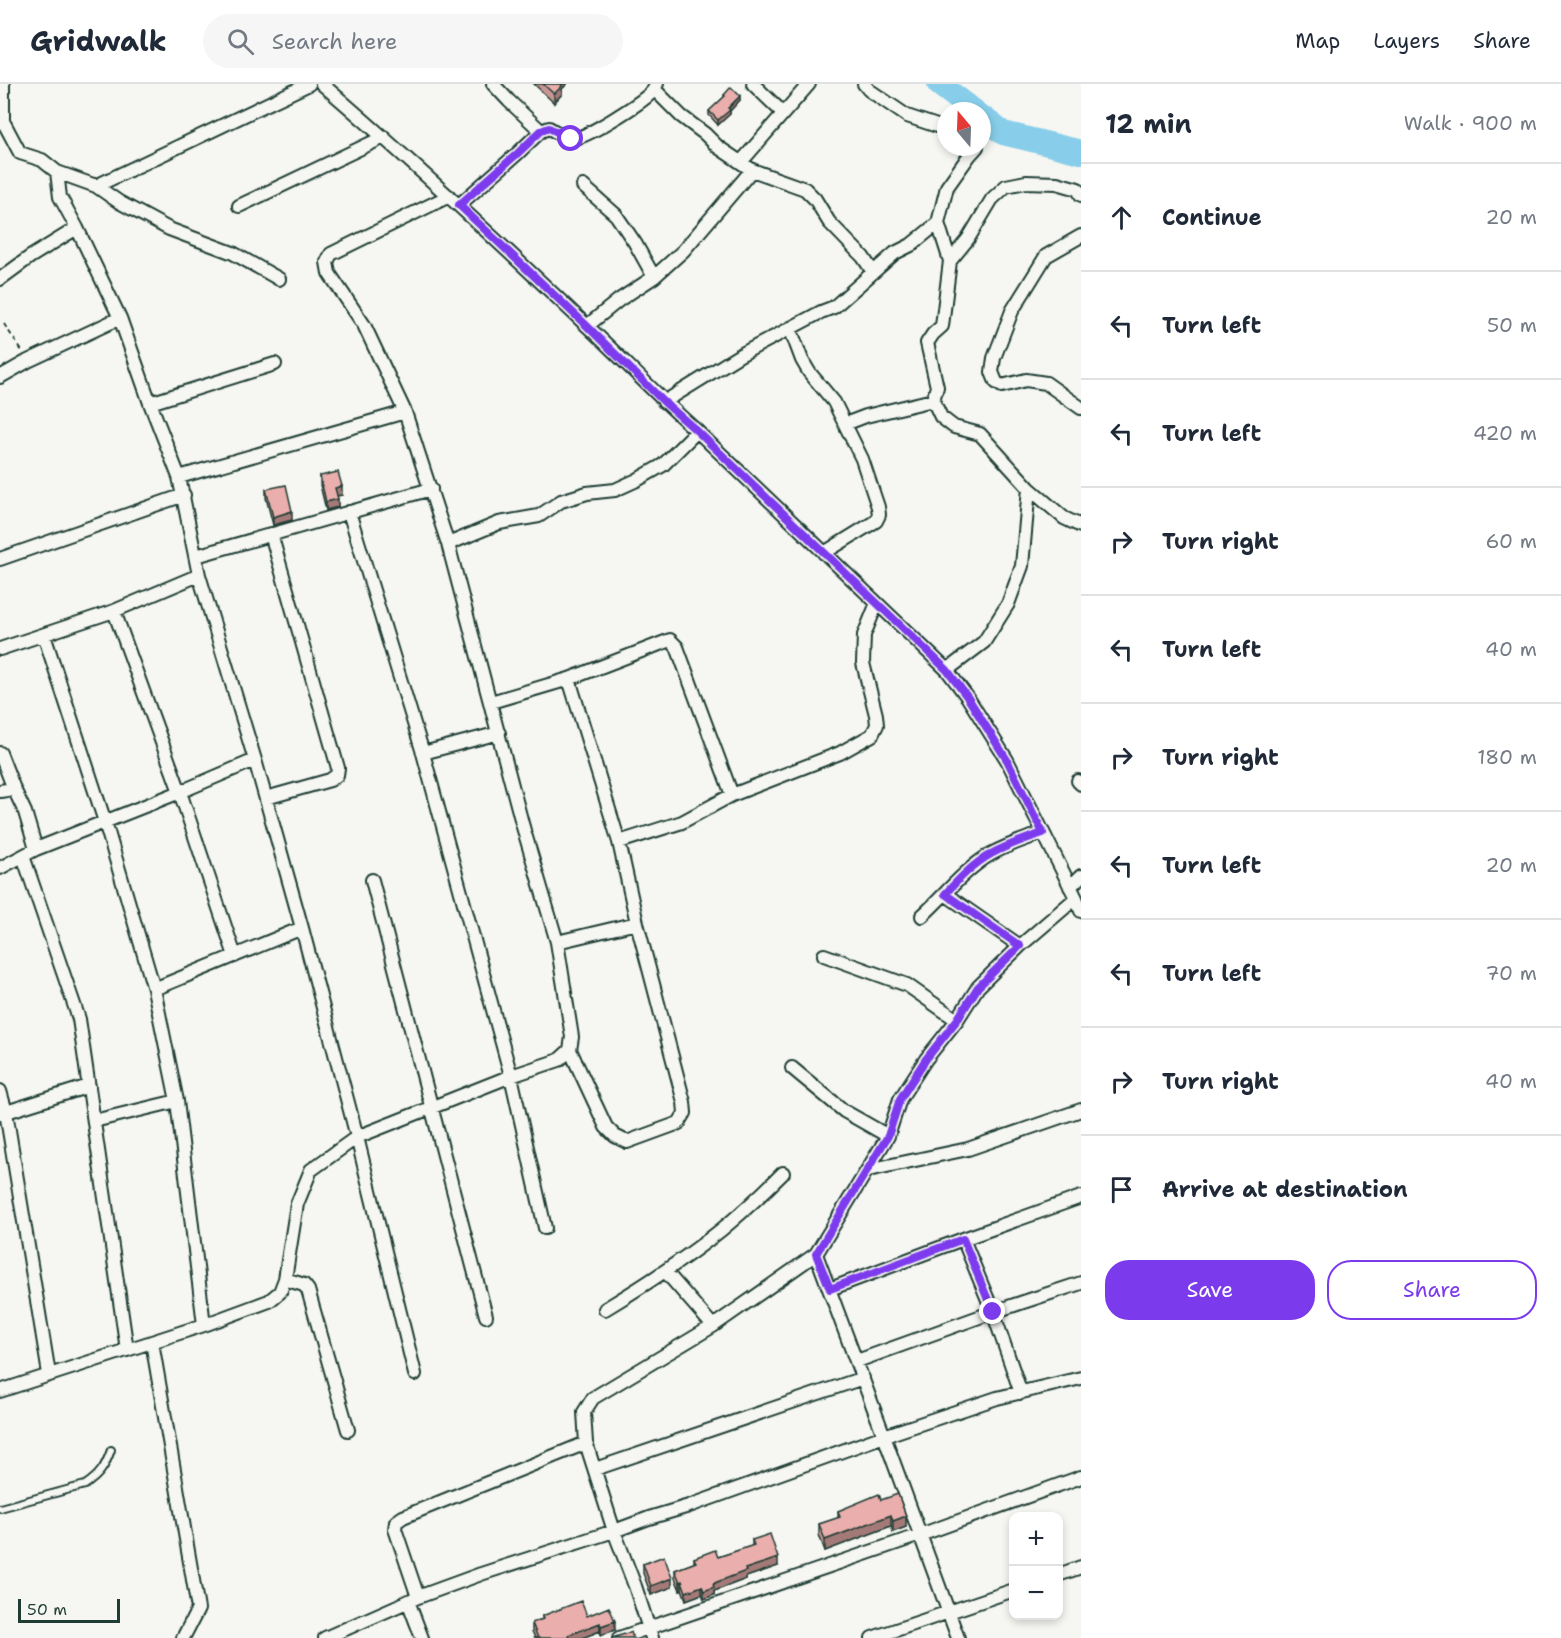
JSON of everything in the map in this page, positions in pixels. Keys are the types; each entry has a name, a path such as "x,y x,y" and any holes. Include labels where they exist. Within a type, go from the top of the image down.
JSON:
{"street":[{"path":"3,84 3,121 20,153 42,160 57,172 96,186 119,202 169,230 233,253 279,279"},
{"path":"96,186 309,84"},
{"path":"322,84 459,205 947,670 968,698 1007,760 1081,911"},
{"path":"493,84 541,131"},
{"path":"753,84 783,113"},
{"path":"741,162 809,84"},
{"path":"864,84 869,90 907,116 937,126"},
{"path":"459,205 541,131 549,128 571,139 580,136 597,129 623,113 655,87 681,116 718,147 752,170 805,189 815,199 829,222 863,256 873,272"},
{"path":"239,207 384,137"},
{"path":"969,156 948,187 938,223 950,261 950,270 942,326 927,343 937,387 933,400 941,417 954,427 980,434 1029,488 1064,518 1081,526"},
{"path":"587,326 619,300 654,277 683,251 752,170"},
{"path":"57,172 60,197 120,318 179,477 199,575 255,760 302,928 357,1137 415,1374"},
{"path":"950,261 968,239 992,199 1006,186 1026,182 1057,183 1078,189 1081,195"},
{"path":"583,186 616,215 654,277"},
{"path":"449,196 331,254 327,262 329,273 364,325 405,412 448,544 523,827 557,942 572,1037 570,1050 606,1127 615,1136 627,1142 679,1123 685,1113 684,1102 637,923 619,842 569,679"},
{"path":"664,402 740,355 834,307 896,253 911,245 938,223"},
{"path":"0,279 77,228"},
{"path":"1081,236 1046,256 1012,311 993,358 992,372 996,382 1002,386 1026,380 1046,383 1081,408"},
{"path":"0,376 120,318"},
{"path":"790,328 802,360 834,402 845,424 862,459 878,507 879,515 876,521 824,553"},
{"path":"150,403 275,364"},
{"path":"845,424 866,416 933,400"},
{"path":"179,477 405,412"},
{"path":"448,544 499,523 539,516 561,501 587,493 615,490 663,465 697,431"},
{"path":"947,670 984,642 1008,604 1022,566 1029,488"},
{"path":"196,556 431,489"},
{"path":"0,559 184,495"},
{"path":"349,512 423,753 511,1076 545,1228"},
{"path":"266,798 330,780 337,775 339,768 271,534"},
{"path":"0,649 114,611 199,575"},
{"path":"619,842 682,822 732,795 840,753 872,735 877,725 863,663 864,634 877,603"},
{"path":"114,611 180,792 236,956"},
{"path":"44,635 105,822 154,989 177,1101 204,1325"},
{"path":"491,702 569,679 670,640 677,647 732,795"},
{"path":"423,753 499,733"},
{"path":"0,753 25,812 36,849"},
{"path":"0,868 36,849 255,760"},
{"path":"0,791 14,789"},
{"path":"922,916 963,874 990,855 1043,833"},
{"path":"23,856 79,1019 127,1350"},
{"path":"650,1633 586,1443 584,1412 593,1398 713,1326 816,1254 888,1136 900,1099 926,1059 957,1020 978,987 1073,892 1081,876"},
{"path":"372,880 486,1316"},
{"path":"945,894 1020,946"},
{"path":"557,942 637,923"},
{"path":"154,989 302,928"},
{"path":"824,955 907,985 957,1020"},
{"path":"0,1390 153,1342 268,1301 280,1292 285,1279 297,1204 311,1170 357,1137 511,1076 559,1060 570,1050"},
{"path":"792,1068 844,1111 888,1136"},
{"path":"3,1113 89,1086"},
{"path":"0,1091 49,1374"},
{"path":"94,1121 177,1101"},
{"path":"868,1170 968,1149 1081,1110"},
{"path":"605,1309 665,1271 719,1231 783,1173"},
{"path":"830,1289 1081,1197"},
{"path":"963,1239 993,1312 1021,1393"},
{"path":"816,1254 958,1638"},
{"path":"665,1271 713,1326"},
{"path":"285,1279 304,1285 308,1290 348,1430"},
{"path":"857,1361 1081,1283"},
{"path":"153,1342 198,1609 183,1638"},
{"path":"595,1469 863,1378"},
{"path":"325,1638 413,1599 481,1574 689,1506 997,1398 1081,1378"},
{"path":"422,1638 394,1529 396,1522 403,1517 586,1443"},
{"path":"619,1638 650,1633 1081,1477"},
{"path":"1063,1574 1081,1567"},
{"path":"872,1638 1009,1592"}],"lane":[{"path":"0,1508 85,1485 106,1466 111,1450"}],"path":[{"path":"4,324 28,361"}],"building":[{"path":"543,84 561,84 562,86 554,94"},
{"path":"731,87 740,96 728,108 730,110 718,120 709,111"},
{"path":"338,472 342,486 335,488 338,499 326,502 320,476"},
{"path":"286,485 292,511 273,517 266,489"},
{"path":"879,1494 881,1500 898,1494 906,1516 893,1521 891,1515 825,1540 819,1524 840,1517 838,1511"},
{"path":"770,1534 778,1558 745,1569 746,1571 717,1582 713,1584 714,1587 704,1591 702,1586 686,1592 675,1570 696,1562 694,1558 715,1550 718,1557 754,1545 752,1540"},
{"path":"664,1556 672,1578 651,1586 643,1564"},
{"path":"581,1601 587,1616 609,1607 615,1621 601,1626 600,1623 568,1635 569,1638 538,1638 532,1623 543,1619 542,1616"},
{"path":"631,1632 633,1638 612,1638"}],"waterway":[{"path":"939,84 962,102"},
{"path":"991,124 1003,133 1081,152"}],"route":[{"path":"571,139 549,128 541,131 459,205 947,670 968,698 1007,760 1043,833 990,855 963,874 945,894 1020,946 978,987 957,1020 926,1059 900,1099 888,1136 816,1254 830,1289 963,1239 993,1312"}]}
